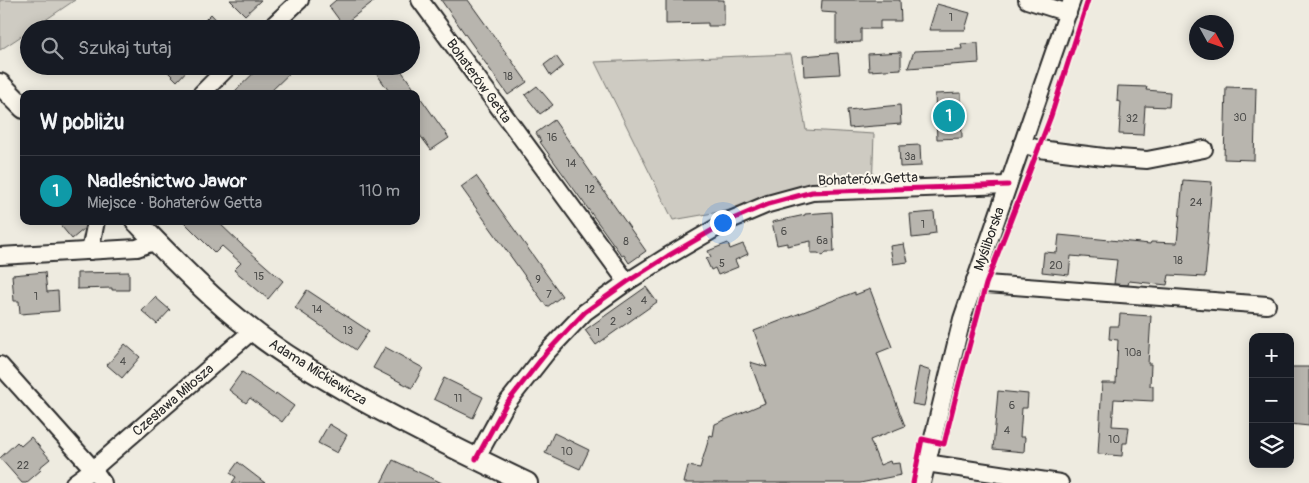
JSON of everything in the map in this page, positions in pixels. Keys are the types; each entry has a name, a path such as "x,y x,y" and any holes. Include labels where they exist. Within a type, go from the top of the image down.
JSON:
{"main road":[{"path":"0,84 20,104"},
{"name":"Adama Mickiewicza","path":"140,225 211,295 252,331 319,376 392,417 527,483"}],"street":[{"path":"279,20 300,0"},
{"name":"Bohaterów Getta","path":"420,0 627,282"},
{"path":"1035,1 1070,6"},
{"name":"Myśliborska","path":"922,483 962,320 1070,6"},
{"path":"205,90 220,75"},
{"path":"1022,144 1048,150 1147,160 1204,149"},
{"name":"Bohaterów Getta","path":"476,459 506,404 547,352 585,312 668,256 728,222 768,204 812,192 1008,186"},
{"path":"90,251 95,225"},
{"path":"0,256 137,248 156,241"},
{"path":"975,280 986,284 1267,305"},
{"name":"Czesława Miłosza","path":"74,483 93,469 252,331"},
{"path":"0,365 93,469 103,483"},
{"path":"926,463 1060,483"}],"shaded area":[{"path":"0,0 75,0 45,20 20,20 20,37 0,50"},
{"path":"791,54 806,130 874,134 872,190 834,192 673,220 595,62"}],"building":[{"path":"230,0 261,0 245,15"},
{"path":"336,0 375,0 349,20 339,20 329,6"},
{"path":"441,0 468,0 527,82 508,95"},
{"path":"666,0 724,0 724,26 708,26 708,23 666,24"},
{"path":"822,0 900,0 901,21 880,21 880,29 861,29 861,42 836,43 836,13 821,12"},
{"path":"937,4 970,13 965,30 929,30"},
{"path":"211,14 217,20 205,20"},
{"path":"978,43 979,63 908,68 914,51 962,49 961,44"},
{"path":"901,52 901,69 869,71 868,54"},
{"path":"838,53 840,74 804,76 803,56"},
{"path":"556,56 563,66 551,76 544,65"},
{"path":"171,75 183,75 177,81"},
{"path":"252,75 288,75 272,90 236,90"},
{"path":"377,75 404,75 415,90 388,90"},
{"path":"537,86 553,105 540,114 525,95"},
{"path":"1118,86 1147,87 1146,90 1170,92 1169,107 1145,106 1143,135 1119,134 1121,102 1117,101"},
{"path":"1226,87 1256,88 1254,160 1224,159"},
{"path":"961,93 962,138 937,139 935,94"},
{"path":"420,97 449,138 431,150 420,135"},
{"path":"900,105 901,124 849,128 847,110"},
{"path":"554,120 646,251 629,263 540,142 536,133"},
{"path":"920,145 921,166 900,167 899,146"},
{"path":"476,176 562,296 547,307 461,187"},
{"path":"1183,180 1212,182 1205,277 1169,275 1167,285 1129,281 1128,285 1114,284 1117,260 1071,256 1069,275 1042,272 1044,252 1057,253 1059,235 1150,244 1151,242 1177,243"},
{"path":"832,212 834,252 826,252 823,256 818,253 811,253 811,241 787,246 787,243 777,245 772,222 805,214"},
{"path":"934,212 936,233 929,234 929,236 912,238 910,214"},
{"path":"60,225 85,225 84,229 72,239"},
{"path":"187,225 221,225 283,281 268,299 234,270 241,263 222,246 215,253"},
{"path":"728,243 730,249 743,244 748,254 735,260 738,267 718,275 715,268 711,270 706,259 711,257 708,251"},
{"path":"904,244 908,262 893,264 890,246"},
{"path":"45,272 47,292 58,291 59,311 20,314 19,301 14,301 12,275"},
{"path":"129,272 129,290 112,290 112,288 77,289 77,273"},
{"path":"646,287 657,302 596,345 585,330"},
{"path":"870,289 892,347 877,353 905,426 870,440 880,465 890,461 891,464 899,463 901,475 860,483 684,483 688,466 700,468 710,435 713,436 715,424 765,403 750,362 767,367 754,331 855,292 855,295"},
{"path":"307,290 369,331 356,350 295,308"},
{"path":"155,297 170,310 157,324 142,311"},
{"path":"1120,314 1151,316 1148,364 1151,364 1150,386 1153,386 1153,401 1114,399 1112,426 1129,427 1127,443 1123,443 1122,456 1098,454 1102,383 1116,383 1118,340 1109,339 1110,326 1119,326"},
{"path":"125,344 140,357 122,378 107,365"},
{"path":"385,347 423,368 412,388 373,368"},
{"path":"919,367 931,371 924,406 912,404"},
{"path":"1294,367 1309,367 1309,426 1294,424"},
{"path":"242,372 294,406 282,422 250,398 246,403 229,390"},
{"path":"444,378 483,397 473,418 434,399"},
{"path":"998,391 1028,394 1027,408 1022,408 1020,437 1025,437 1024,452 993,449"},
{"path":"329,424 347,435 337,453 318,443"},
{"path":"554,433 589,450 580,469 545,453"},
{"path":"31,437 50,459 26,483 22,483 0,458 17,442 21,446"},
{"path":"393,460 442,483 381,483"},
{"path":"238,462 265,483 232,483 236,477 230,473"}],"cycle path":[{"path":"913,483 922,439 944,444 986,284 1051,116 1088,0"},
{"path":"476,459 506,404 547,352 585,312 627,282 728,221 768,204 812,192 1008,185"}],"place":[{"name":"Nadleśnictwo Jawor","path":"949,116"}]}
